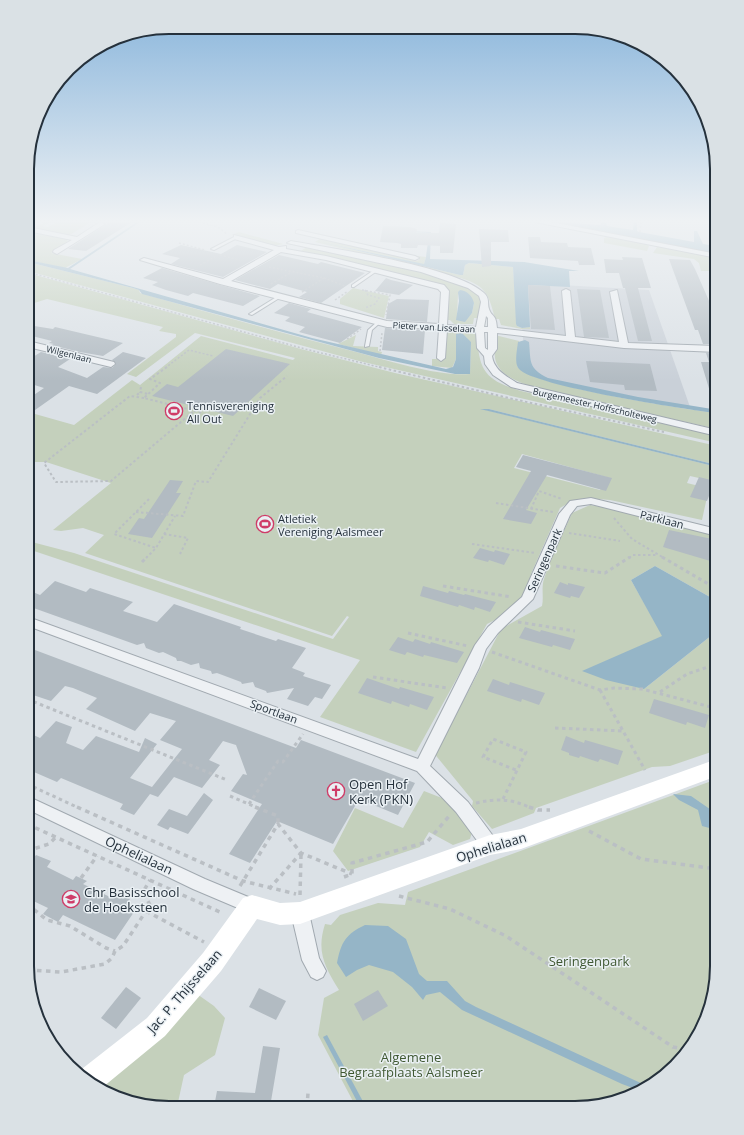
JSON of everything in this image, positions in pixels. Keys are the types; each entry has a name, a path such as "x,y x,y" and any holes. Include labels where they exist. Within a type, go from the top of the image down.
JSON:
{"street":[{"name":"Pieter van Lisselaan","path":"198,275 382,323 481,329"},
{"path":"223,282 236,275"},
{"path":"391,275 443,288 445,296 440,358"},
{"path":"435,275 456,280 476,289 483,296 485,310 492,318 493,349 488,356"},
{"path":"566,291 571,339"},
{"path":"614,292 624,345"},
{"name":"Burgemeester Hoffscholteweg","path":"485,310 481,317 481,348 488,356 489,364 496,373 514,385 710,431"},
{"path":"481,329 624,345 710,349"},
{"name":"Wilgenlaan","path":"34,345 111,364"},
{"path":"574,504 591,501 607,505"},
{"name":"Seringenpark","path":"422,766 461,690 480,648 493,630 526,599 565,514 574,504"},
{"name":"Parklaan","path":"607,505 710,531"},
{"name":"Sportlaan","path":"34,623 422,766 462,807 490,844"},
{"name":"Ophelialaan","path":"34,805 251,898 280,914 303,900 381,884 490,844 521,839 710,770"},
{"name":"Jac. P. Thijsselaan","path":"93,1077 156,1027 212,962 251,898"},
{"path":"303,900 312,960 317,971"}],"lane":[{"path":"352,286 369,275"},
{"path":"251,314 279,297"},
{"path":"366,346 370,330 382,323"}],"path":[{"path":"39,275 305,349 513,399 664,432"},
{"path":"265,287 285,275"},
{"path":"307,275 390,295 382,323 380,351"},
{"path":"290,299 324,278"},
{"path":"318,307 341,297 352,286"},
{"path":"364,311 366,308 375,304 379,298 368,295 366,290"},
{"path":"144,398 160,383 150,379 189,350 214,356"},
{"path":"136,512 183,516 196,481 208,482 260,398 287,376"},
{"path":"137,395 142,388 140,387"},
{"path":"140,392 148,394"},
{"path":"194,411 111,481 56,482 44,463 130,396 144,398 203,413"},
{"path":"531,509 539,491 574,504"},
{"path":"149,499 114,534 156,548"},
{"path":"496,503 565,514"},
{"path":"607,505 609,512 632,539 710,585"},
{"path":"142,562 156,548 175,516"},
{"path":"557,531 620,541"},
{"path":"164,534 188,538 180,554"},
{"path":"472,544 605,573 633,555 657,555"},
{"path":"443,586 526,599"},
{"path":"504,620 575,631"},
{"path":"408,633 480,648 600,690 616,686 660,692 710,707"},
{"path":"660,692 692,670 710,666"},
{"path":"373,677 461,690"},
{"path":"600,690 645,770"},
{"path":"34,702 227,780"},
{"path":"249,804 278,761 283,762 309,725"},
{"path":"555,728 624,731"},
{"path":"503,799 526,752 493,739 483,757 516,770"},
{"path":"34,787 244,881 251,898"},
{"path":"230,796 278,816 278,824 244,881"},
{"path":"352,874 352,863 427,842 448,816 462,807 503,799 515,801 536,811 555,810"},
{"path":"575,819 578,826 642,859 710,868"},
{"path":"278,824 301,854 381,884 396,896 450,909 506,936 673,1047 681,1049"},
{"path":"34,827 222,912"},
{"path":"34,849 49,844 56,837"},
{"path":"251,898 301,854"},
{"path":"251,898 303,900 301,854"},
{"path":"80,878 97,856"},
{"path":"337,880 352,874"},
{"path":"34,970 61,972 105,964 112,958 115,951 123,946 150,905 143,892 150,880"},
{"path":"244,881 251,898"},
{"path":"34,910 47,920 70,926 106,948 115,951"},
{"path":"146,911 205,943 208,936"},
{"path":"307,1101 308,1093"}],"shaded area":[{"path":"519,279 561,285 649,290 690,407 632,398 545,379 525,369"}],"green space":[{"path":"34,275 301,349 395,373 710,444 710,463 489,409 482,409 710,465 710,480 690,476 687,483 710,489 702,520 610,500 586,498 572,501 560,508 531,574 528,587 519,608 487,624 416,752 320,717 360,660 34,551 34,543 74,553 333,639 349,617 347,616 332,636 85,553 104,535 83,528 61,531 53,530 111,483 46,462 34,462 34,414 74,425 132,380 140,385 201,336 293,360 295,358 195,333 136,377 127,374 176,337 176,334 159,331 163,327 47,299 34,303","holes":["522,454 610,478 607,478 600,490 514,468"]},
{"path":"43,275 80,275 133,288 139,290 140,293 167,301 415,368 445,373 470,374 471,342 468,341 466,337 456,334 456,359 452,368 432,366 432,359 444,359 447,332 458,329 477,335 482,366 492,378 499,383 521,391 710,434 710,441 359,361"},
{"path":"399,275 431,275 444,278 467,287 477,295 481,306 478,318 474,318 473,324 454,324 450,320 447,320 449,290 443,285","holes":["458,294 474,303 472,313 467,318 457,317"]},
{"path":"451,275 514,275 517,326 522,328 530,327 530,329 522,329 501,325 499,319 495,319 490,300 482,289 470,281"},
{"path":"353,288 389,296 384,318 340,304 340,299"},
{"path":"356,335 353,346 378,347 378,351 382,352 381,355 338,344"},
{"path":"495,335 519,341 517,366 527,373 548,381 610,396 710,412 710,427 544,390 514,380 507,376 497,365 495,358"},
{"path":"590,505 710,532 710,597 655,566 631,580 663,636 644,689 710,637 710,752 670,766 652,767 536,808 534,813 492,829 472,806 473,801 433,752 446,734 501,629 542,606 544,579 572,513"},
{"name":"Seringenpark","path":"710,782 710,975 705,1001 700,1018 682,1048 657,1073 627,1091 592,1100 575,1101 353,1101 318,1035 324,998 339,990 323,959 321,943 322,934 325,924 331,925 340,915 378,903 405,905 408,892"},
{"path":"424,791 447,800 472,832 470,839 453,845 429,832 420,847 348,871 333,851 355,808 403,828"},
{"path":"197,994 214,1006 225,1018 215,1055 184,1075 178,1101 152,1100 134,1096 117,1091 101,1083"}],"water":[{"path":"80,275 91,275 312,338 446,369 453,367 456,359 456,334 462,333 471,342 470,374 455,374 379,358 142,294 139,290"},
{"path":"513,275 569,275 570,287 528,285 530,327 522,328 516,324"},
{"path":"460,290 469,294 474,303 472,313 465,322 456,320 459,301 458,292"},
{"path":"525,340 529,342 532,364 537,371 548,378 638,397 710,409 710,412 580,390 530,376 517,367 516,357 518,342"},
{"path":"480,409 489,409 710,463 710,465"},
{"path":"655,566 710,597 710,637 644,689 606,680 582,671 662,636 631,580"},
{"path":"673,794 691,796 710,809 710,828 702,826 698,810 679,800"},
{"path":"365,925 388,926 406,939 419,974 427,981 447,981 465,1001 476,1007 641,1083 633,1088 622,1084 462,1010 440,992 426,995 423,1000 412,987 393,972 369,965 346,977 337,963 340,949 349,935"},
{"path":"327,1035 363,1101 357,1101 323,1037"}],"building":[{"path":"149,275 186,275 260,296 243,306 193,293 188,296 166,290 152,285 158,282 143,278"},
{"path":"215,275 227,275 223,277"},
{"path":"244,275 362,275 321,303 299,297 307,292 278,284 270,289 235,280"},
{"path":"620,275 647,275 651,288 638,288 652,341 638,341 625,288 623,288"},
{"path":"675,275 698,275 710,303 710,344 703,344 698,330 695,330"},
{"path":"386,278 413,285 399,295 375,291"},
{"path":"528,285 550,286 555,330 531,329"},
{"path":"577,289 600,290 609,338 584,337"},
{"path":"397,299 429,300 427,322 386,319 388,304"},
{"path":"289,303 311,309 307,312 362,327 340,343 299,332 305,327 285,321 290,317 274,313"},
{"path":"34,326 53,329 55,327 123,343 103,356 51,345 54,344 49,343 52,341 34,336"},
{"path":"385,328 425,330 423,354 382,350"},
{"path":"226,349 290,364 233,416 152,396 167,384 178,387"},
{"path":"41,352 70,359 58,367 87,378 103,367 112,368 116,364 112,360 123,352 146,358 97,394 69,386 34,411 34,395 44,388 34,385 34,356"},
{"path":"706,353 710,353 710,392 701,362 709,362"},
{"path":"586,361 650,364 657,391 625,390 624,385 590,382"},
{"path":"523,455 612,478 606,491 547,475 526,510 537,513 531,524 503,519 531,471 516,467"},
{"path":"699,477 710,480 710,494 707,501 690,497"},
{"path":"170,480 183,481 176,493 181,493 152,538 128,534 139,518 144,519"},
{"path":"669,530 710,539 710,561 663,547"},
{"path":"480,548 510,554 504,565 489,560 488,562 473,558"},
{"path":"55,581 86,592 90,588 133,602 123,611 157,622 174,604 241,627 240,629 276,641 278,639 306,648 292,668 305,673 303,676 331,685 322,699 315,697 308,706 287,699 294,688 267,693 266,691 255,687 253,682 242,684 241,682 217,673 212,674 211,671 200,668 199,663 191,665 177,661 176,658 163,652 159,653 146,648 144,643 137,645 34,608 34,592 40,595"},
{"path":"560,582 568,585 568,583 585,587 579,598 571,596 570,598 554,593"},
{"path":"423,586 448,593 449,591 465,594 496,602 490,612 475,607 474,610 459,605 458,607 420,596"},
{"path":"525,627 540,632 541,630 575,639 570,650 553,645 552,647 519,638"},
{"path":"398,637 413,642 415,639 430,644 431,642 464,652 457,663 424,655 423,657 407,652 405,655 389,650"},
{"path":"34,650 296,748 301,740 415,783 398,815 359,799 333,844 277,821 250,863 229,854 262,804 231,791 243,774 247,775 236,745 223,741 209,760 220,765 202,788 174,777 158,797 150,794 134,815 120,809 123,804 61,778 57,782 34,772 34,735 40,738 56,721 72,727 66,743 83,750 96,736 139,752 145,738 157,744 130,778 152,787 182,749 160,740 176,721 150,713 135,731 86,709 97,698 65,686 51,701 34,695"},
{"path":"367,678 399,689 400,687 434,697 427,710 410,704 409,707 392,701 391,704 358,693"},
{"path":"493,679 509,685 510,682 545,693 539,705 522,699 521,702 487,691"},
{"path":"654,699 709,715 705,728 687,722 686,725 649,713"},
{"path":"566,736 584,743 585,740 623,751 618,765 600,759 598,762 580,756 579,758 569,755 569,753 561,750"},
{"path":"204,793 213,800 188,834 170,827 168,830 157,825 169,809 187,816"},
{"path":"36,855 51,861 47,867 73,880 76,876 87,881 83,884 110,897 114,892 130,899 126,904 136,909 115,940 63,915 58,922 43,914 48,908 34,901 34,858"},
{"path":"126,987 141,998 116,1029 101,1018"},
{"path":"259,988 286,1001 276,1020 249,1007"},
{"path":"378,990 388,1006 363,1021 354,1004"},
{"path":"263,1046 280,1048 271,1101 215,1101 217,1091 255,1093"}],"place":[{"name":"Tennisvereniging All Out","path":"174,411"},
{"name":"Atletiek Vereniging Aalsmeer","path":"265,524"},
{"name":"Open Hof Kerk (PKN)","path":"336,791"},
{"name":"Chr Basisschool de Hoeksteen","path":"71,899"}],"park label":[{"name":"Algemene Begraafplaats Aalsmeer","path":"411,1064"}]}
